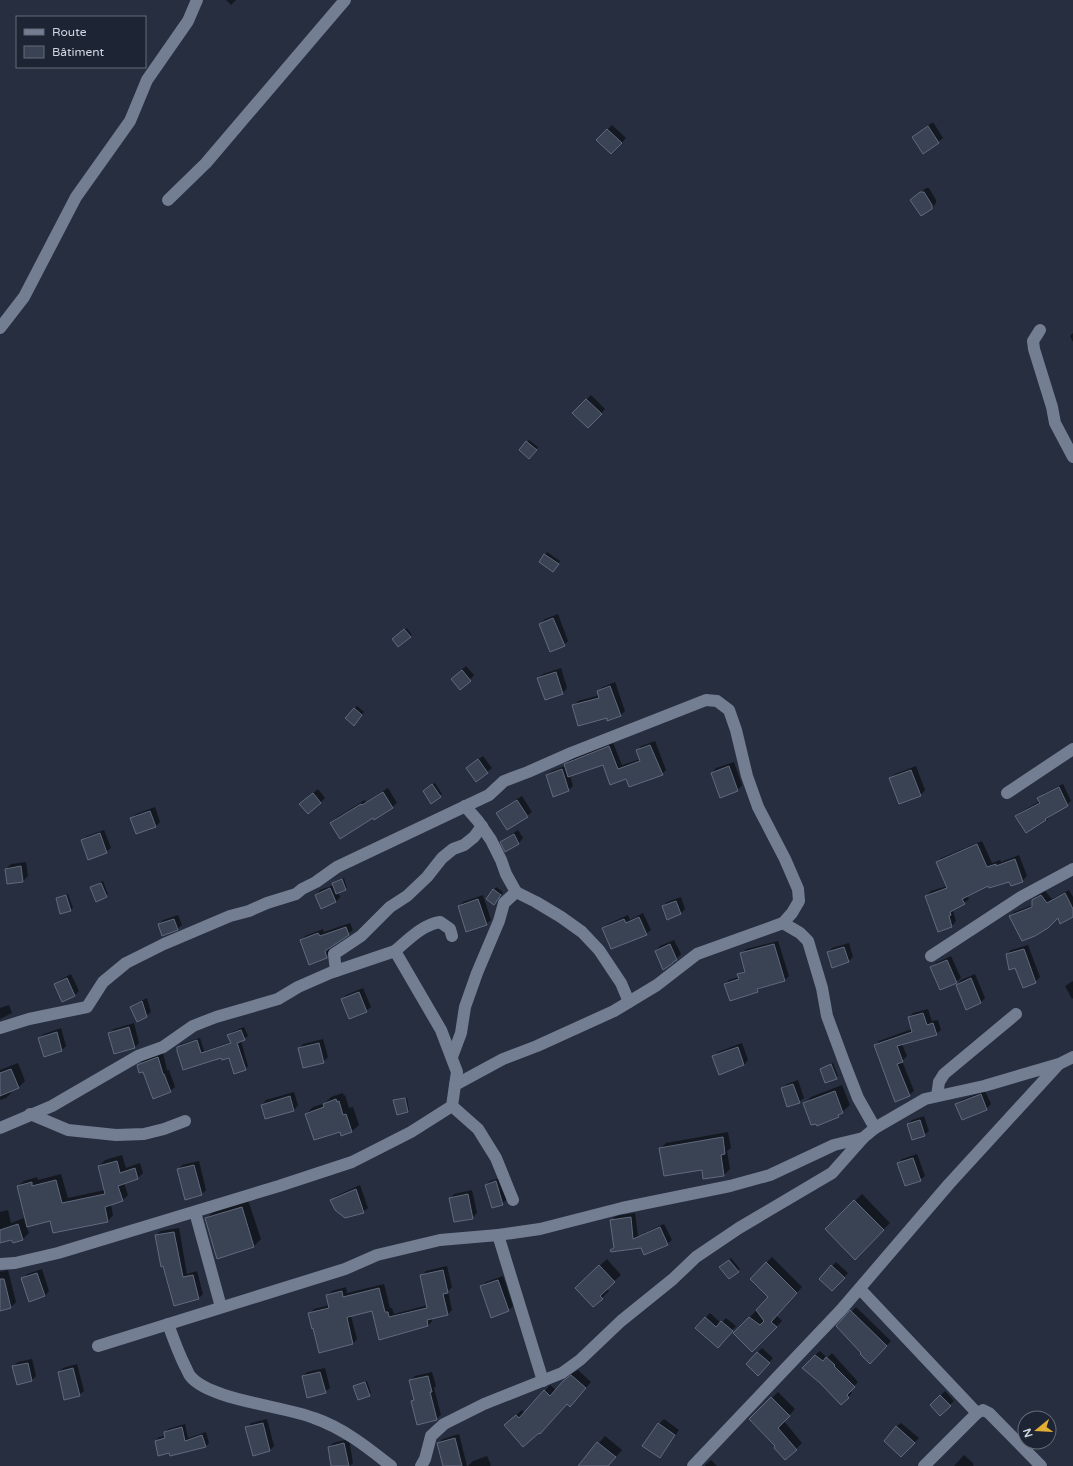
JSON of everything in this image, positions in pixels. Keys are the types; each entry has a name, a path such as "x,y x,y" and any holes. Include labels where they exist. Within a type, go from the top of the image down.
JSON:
{"street":[{"path":"0,328 24,297 76,197 130,122 147,80 188,20 197,0"},
{"path":"168,200 206,163 345,0"},
{"path":"1040,330 1033,341 1034,349 1056,423 1073,457"},
{"path":"0,1028 29,1019 87,1007 103,982 126,963 164,944 230,916 249,911 267,903 296,894 302,888 316,882 337,867 489,795 504,781 706,700 717,701 729,710 736,730 747,776 758,807 785,859 798,889 799,901 792,913 784,923 697,954 657,985 614,1011 537,1046 503,1059 455,1085"},
{"path":"1007,793 1073,749"},
{"path":"465,806 482,826 491,840 506,874 516,892 561,917 582,932 599,950 621,983 629,1002"},
{"path":"336,971 334,954 361,936 390,907 407,896 427,877 442,858 453,849 464,845 474,837 482,826"},
{"path":"931,956 1021,897 1073,870"},
{"path":"452,1057 460,1033 465,1007 477,973 500,921 504,903 516,892"},
{"path":"0,1128 30,1114 52,1106 138,1056 163,1047 193,1026 278,999 298,987 336,971 395,951 431,923 440,922 450,929 452,936"},
{"path":"784,923 800,932 808,941 822,988 828,1016 844,1062 858,1098 875,1128"},
{"path":"0,1264 15,1264 58,1253 195,1212 352,1162 411,1132 452,1106 457,1072 452,1057 441,1030 395,951"},
{"path":"937,1096 939,1082 944,1074 1016,1014"},
{"path":"424,1464 432,1436 444,1424 484,1404 562,1373 580,1360 621,1321 696,1257 739,1228 832,1173 863,1138 875,1128 925,1099 984,1086 1059,1064 1073,1057"},
{"path":"693,1466 860,1289 949,1184 1059,1064"},
{"path":"452,1106 478,1129 493,1152 513,1200"},
{"path":"30,1114 68,1130 116,1135 144,1134 164,1129 185,1121"},
{"path":"98,1346 345,1269 377,1255 440,1240 498,1235 540,1229 622,1208 730,1186 770,1175 834,1145 863,1138"},
{"path":"195,1212 221,1307"},
{"path":"498,1235 543,1381"},
{"path":"860,1289 977,1413"},
{"path":"168,1324 177,1351 191,1377 207,1388 223,1394 312,1417 336,1427 375,1453 391,1466"},
{"path":"924,1466 977,1413 983,1410 989,1413 1041,1466"}],"building":[{"path":"928,126 939,143 923,154 912,137"},
{"path":"607,129 622,143 611,154 596,140"},
{"path":"920,192 924,192 932,205 932,209 921,216 910,200"},
{"path":"586,399 602,414 588,428 572,413"},
{"path":"526,441 537,450 529,459 519,450"},
{"path":"544,554 559,564 553,572 539,562"},
{"path":"553,618 565,646 550,652 539,624"},
{"path":"404,629 411,637 398,647 392,639"},
{"path":"462,670 471,681 460,690 451,679"},
{"path":"556,672 563,694 545,700 537,678"},
{"path":"610,686 621,716 607,721 607,718 578,726 572,705 599,698 597,691"},
{"path":"354,708 362,715 354,726 345,718"},
{"path":"650,745 663,775 629,787 626,779 610,785 603,765 568,777 564,764 609,746 618,769 640,761 636,750"},
{"path":"478,759 488,773 476,782 466,768"},
{"path":"729,766 738,791 720,798 711,773"},
{"path":"562,769 569,791 553,797 546,775"},
{"path":"911,770 921,796 899,804 889,778"},
{"path":"432,784 441,797 431,804 423,791"},
{"path":"1059,787 1068,806 1045,819 1046,820 1026,833 1015,816 1040,803 1037,798"},
{"path":"383,792 393,808 374,820 373,818 340,839 330,823"},
{"path":"313,793 321,803 308,814 299,804"},
{"path":"517,800 528,817 507,830 496,813"},
{"path":"150,811 156,827 136,834 130,818"},
{"path":"100,833 107,853 88,860 81,840"},
{"path":"514,834 519,844 505,852 500,842"},
{"path":"977,844 987,867 996,864 996,866 1015,859 1023,882 1011,886 1009,882 989,888 988,886 962,899 965,904 950,912 951,915 949,916 952,927 938,932 925,896 947,888 936,862"},
{"path":"21,866 23,882 7,884 5,869"},
{"path":"342,879 346,890 336,894 332,883"},
{"path":"101,883 107,897 96,902 90,887"},
{"path":"330,888 336,902 321,909 315,895"},
{"path":"493,889 501,895 494,905 486,899"},
{"path":"1065,893 1073,909 1073,917 1060,924 1058,918 1048,928 1035,936 1022,941 1009,916 1032,907 1032,900 1041,895 1047,903"},
{"path":"66,895 71,911 60,914 56,898"},
{"path":"478,899 487,925 466,932 458,906"},
{"path":"676,901 681,914 667,920 662,906"},
{"path":"639,917 647,935 611,949 602,928 624,919 626,923"},
{"path":"174,919 178,930 162,936 158,924"},
{"path":"346,927 349,935 325,951 327,958 309,965 300,940 318,933 320,936"},
{"path":"670,944 677,960 663,970 655,951"},
{"path":"774,944 785,981 757,989 758,992 730,1001 724,984 739,979 737,974 745,972 740,953"},
{"path":"844,947 849,962 832,968 827,952"},
{"path":"1024,949 1036,983 1023,988 1015,968 1009,970 1006,954"},
{"path":"947,960 957,983 940,990 930,967"},
{"path":"67,978 75,996 62,1002 54,984"},
{"path":"971,978 981,1003 966,1010 956,985"},
{"path":"359,992 367,1012 349,1019 341,999"},
{"path":"142,1001 147,1017 137,1022 130,1007"},
{"path":"923,1013 927,1025 933,1023 937,1035 897,1046 903,1062 897,1064 910,1096 895,1102 874,1045 912,1032 908,1017"},
{"path":"129,1027 135,1048 114,1054 108,1033"},
{"path":"241,1030 245,1040 237,1043 246,1070 234,1074 229,1058 222,1060 221,1058 183,1070 177,1047 197,1040 201,1053 231,1043 227,1035"},
{"path":"57,1032 62,1051 44,1057 38,1038"},
{"path":"319,1043 324,1063 303,1068 298,1048"},
{"path":"738,1047 744,1065 719,1075 712,1056"},
{"path":"158,1057 163,1074 171,1092 153,1099 143,1072 139,1073 137,1065"},
{"path":"831,1064 837,1079 825,1083 820,1069"},
{"path":"11,1069 19,1088 0,1096 0,1073"},
{"path":"793,1084 800,1103 787,1107 781,1088"},
{"path":"835,1091 843,1113 838,1115 839,1117 817,1126 816,1124 811,1125 803,1103"},
{"path":"981,1094 987,1110 962,1120 955,1104"},
{"path":"290,1096 294,1111 265,1119 261,1105"},
{"path":"405,1098 408,1112 397,1115 393,1100"},
{"path":"336,1099 337,1102 339,1101 343,1115 346,1114 352,1132 341,1136 340,1132 314,1140 305,1114 324,1107 323,1104"},
{"path":"920,1120 925,1136 912,1140 907,1124"},
{"path":"723,1137 725,1154 721,1155 724,1176 703,1179 702,1170 664,1176 659,1148"},
{"path":"913,1158 921,1181 905,1186 897,1163"},
{"path":"117,1161 120,1173 135,1168 138,1179 118,1186 123,1201 105,1207 108,1222 53,1233 50,1221 27,1227 17,1186 32,1182 32,1186 56,1180 62,1203 105,1194 98,1166"},
{"path":"194,1165 202,1195 185,1200 177,1169"},
{"path":"496,1181 503,1205 492,1208 485,1185"},
{"path":"356,1189 364,1213 345,1218 335,1210 330,1200"},
{"path":"468,1194 473,1219 454,1222 449,1198"},
{"path":"854,1200 884,1230 855,1260 825,1229"},
{"path":"242,1207 254,1247 217,1259 205,1218"},
{"path":"631,1217 633,1239 660,1227 668,1245 644,1255 641,1248 611,1252 610,1250 614,1248 610,1220"},
{"path":"18,1224 23,1240 13,1243 11,1240 0,1243 0,1230"},
{"path":"174,1232 183,1277 193,1275 199,1299 174,1306 163,1266 161,1267 155,1235"},
{"path":"729,1260 739,1272 729,1279 719,1267"},
{"path":"766,1262 797,1293 771,1322 777,1327 752,1352 733,1333 749,1317 760,1325 764,1321 756,1310 768,1297 750,1279"},
{"path":"599,1265 615,1282 600,1296 603,1299 593,1307 575,1288"},
{"path":"831,1265 845,1278 832,1291 819,1279"},
{"path":"443,1270 448,1293 443,1294 448,1315 427,1320 428,1326 379,1340 372,1311 348,1317 353,1344 319,1353 308,1313 329,1308 326,1295 342,1291 343,1297 379,1288 385,1312 388,1312 389,1317 427,1308 420,1275"},
{"path":"37,1273 45,1296 29,1302 21,1278"},
{"path":"0,1279 4,1279 11,1308 0,1311"},
{"path":"498,1280 509,1311 491,1318 480,1286"},
{"path":"850,1310 887,1346 870,1364 836,1326"},
{"path":"705,1317 716,1327 721,1321 733,1331 718,1348 695,1328"},
{"path":"757,1352 770,1363 758,1376 746,1364"},
{"path":"815,1355 823,1361 826,1357 855,1387 847,1395 849,1398 841,1405 820,1383 802,1368"},
{"path":"28,1363 32,1381 17,1385 12,1366"},
{"path":"73,1368 80,1396 64,1400 58,1372"},
{"path":"320,1372 326,1393 307,1398 302,1376"},
{"path":"571,1375 586,1388 570,1407 567,1404 540,1434 539,1433 523,1447 504,1425 516,1415 519,1418 544,1390 550,1396 563,1381"},
{"path":"428,1376 432,1392 430,1392 437,1420 417,1425 411,1401 414,1400 409,1380"},
{"path":"365,1382 370,1396 358,1400 353,1386"},
{"path":"940,1395 951,1406 940,1416 930,1405"},
{"path":"771,1397 790,1416 778,1428 797,1450 785,1460 774,1448 775,1446 749,1419"},
{"path":"263,1423 270,1451 253,1456 245,1427"},
{"path":"658,1423 675,1435 660,1458 642,1446"},
{"path":"896,1426 915,1443 901,1457 884,1441"},
{"path":"182,1427 185,1441 202,1435 206,1447 170,1456 169,1453 158,1456 155,1441 165,1438 164,1432"},
{"path":"455,1438 462,1466 443,1466 437,1443"},
{"path":"597,1442 616,1457 608,1466 578,1466"},
{"path":"344,1443 349,1466 331,1466 328,1447"}]}
